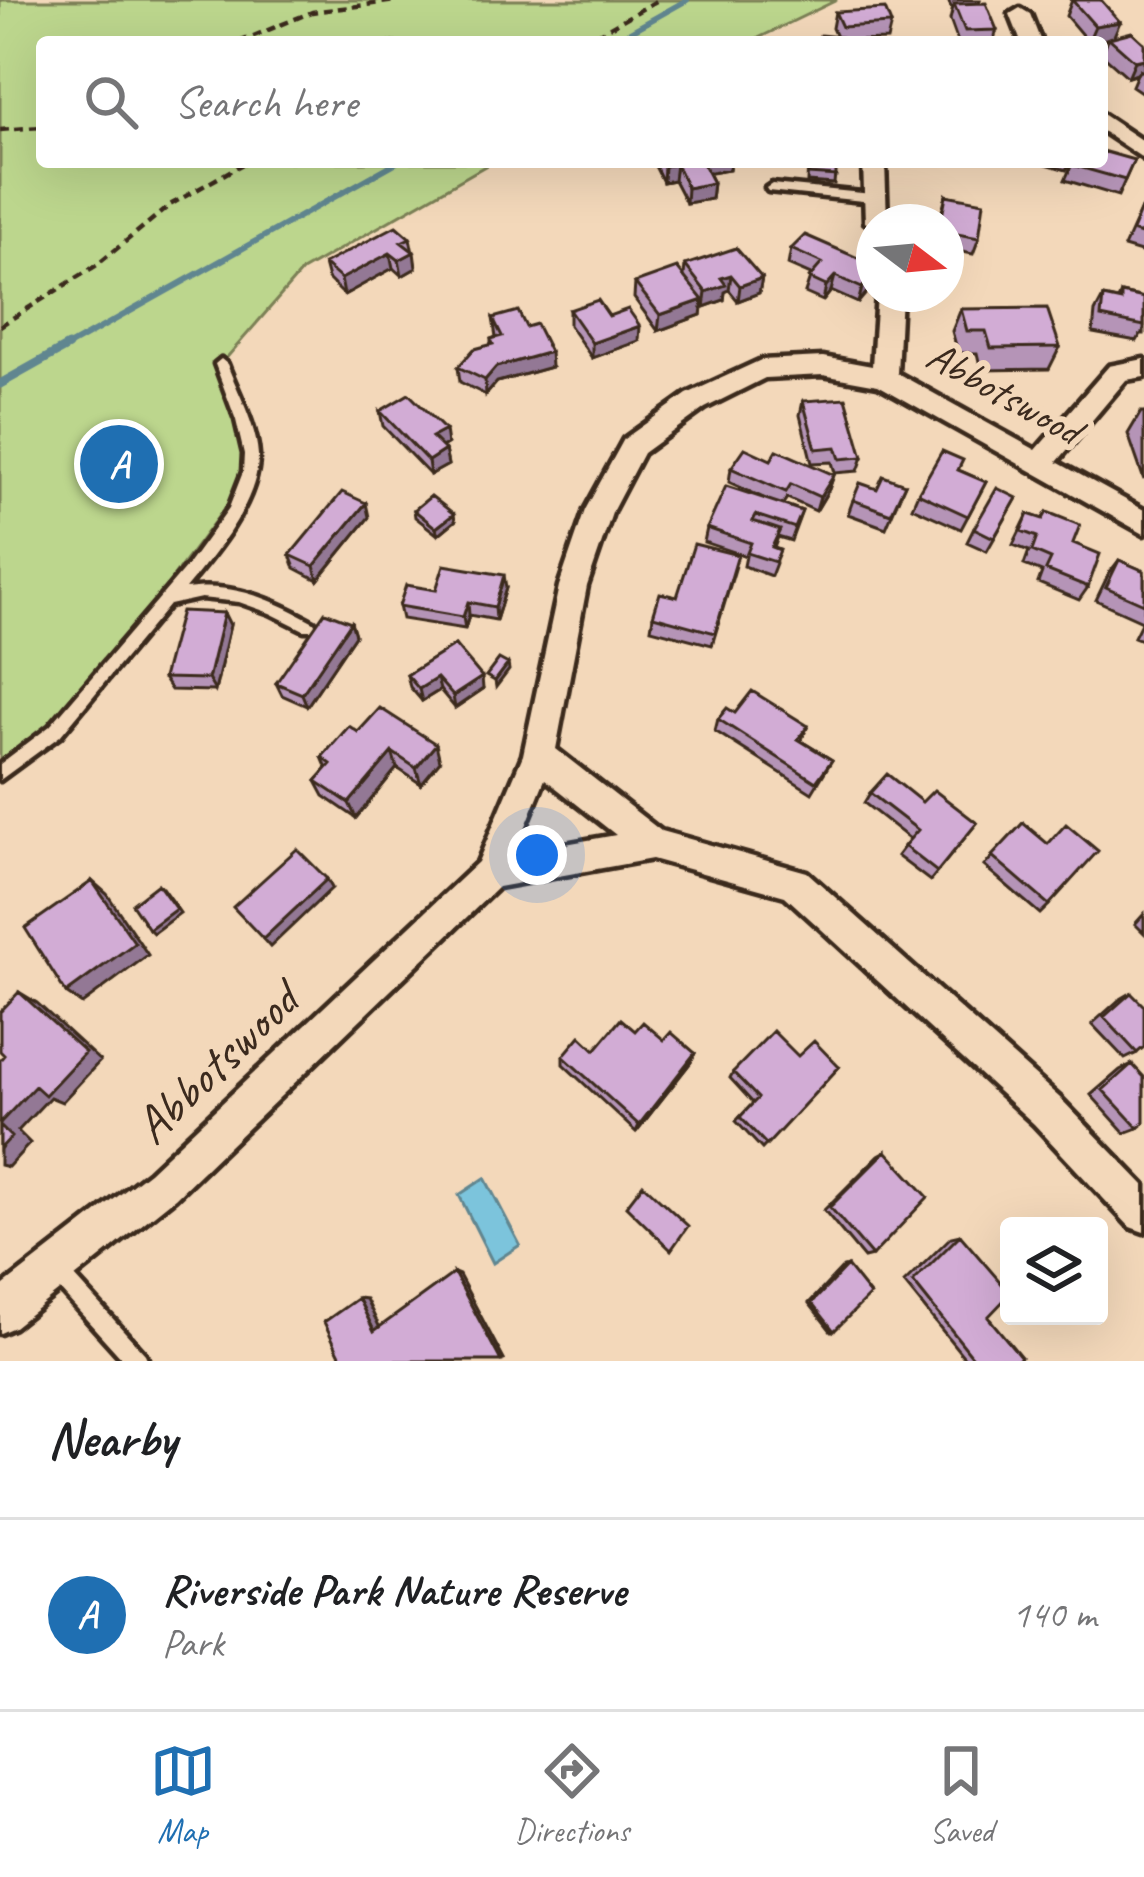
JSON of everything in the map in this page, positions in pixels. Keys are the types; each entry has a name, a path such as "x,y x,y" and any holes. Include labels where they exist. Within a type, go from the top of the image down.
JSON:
{"street":[{"path":"1020,14 1029,36"},
{"path":"1108,125 1144,152"},
{"path":"874,168 874,204"},
{"name":"Abbotswood","path":"884,376 888,312"},
{"name":"Abbotswood","path":"0,1313 162,1185 490,873 539,755 573,586 599,510 633,446 696,401 761,369 823,366 884,376 1144,523"},
{"path":"1039,465 1118,372 1144,368"},
{"path":"539,755 652,844 795,884 1047,1111 1144,1213"},
{"path":"490,873 652,844"}],"lane":[{"path":"772,188 856,206"},
{"path":"0,772 55,731 205,553 248,479 251,451 221,364"},
{"path":"164,601 222,593 251,597 309,626"},
{"path":"55,1270 138,1361"}],"path":[{"path":"254,36 312,12 403,0"},
{"path":"594,36 658,0"},
{"path":"0,130 36,127"},
{"path":"0,326 97,265 170,206 236,168"}],"green space":[{"path":"0,0 837,0 762,36 36,36 36,168 482,168 302,271 222,363 252,433 236,493 99,676 33,742 0,765"}],"water":[{"path":"485,1178 520,1245 493,1263 459,1195"}],"building":[{"path":"1072,0 1101,0 1120,22 1095,26"},
{"path":"986,3 997,30 965,31 954,4"},
{"path":"885,9 891,24 842,27 835,12"},
{"path":"1132,32 1144,43 1144,59 1135,61 1109,38"},
{"path":"1108,153 1134,160 1125,180 1083,168 1108,168"},
{"path":"678,168 705,168 713,183 687,188"},
{"path":"809,168 836,168 836,176 809,174"},
{"path":"946,195 984,202 979,238 964,235 964,204 944,204"},
{"path":"1144,210 1144,235 1132,231"},
{"path":"396,226 410,238 401,242 414,252 399,260 390,253 341,279 324,264"},
{"path":"805,235 856,257 856,285 835,276 826,286 809,278 822,263 791,249"},
{"path":"736,248 762,278 740,286 731,275 721,278 726,285 706,292 685,265"},
{"path":"677,268 703,300 660,315 635,283"},
{"path":"1121,293 1144,298 1144,326 1101,317 1103,297 1121,301"},
{"path":"598,300 609,316 628,309 640,326 592,343 569,310"},
{"path":"1047,308 1060,347 991,348 986,331 967,331 964,309"},
{"path":"518,311 526,327 536,324 550,352 496,367 485,380 458,367 474,349 502,336 493,318"},
{"path":"409,394 445,430 432,437 445,450 428,461 380,411"},
{"path":"846,398 863,457 840,459 836,447 816,449 803,401"},
{"path":"745,448 771,460 777,450 834,475 820,497 791,484 786,492 731,468"},
{"path":"942,451 963,460 958,470 986,482 968,516 918,493"},
{"path":"883,476 905,484 891,514 853,500 860,483 877,489"},
{"path":"726,486 802,511 795,528 756,515 753,521 780,530 772,547 780,550 775,562 747,553 751,543 707,528"},
{"path":"997,488 1017,498 994,538 974,528"},
{"path":"342,492 366,503 314,566 290,555"},
{"path":"431,496 454,514 436,528 414,510"},
{"path":"1047,512 1080,525 1073,543 1100,554 1088,587 1046,570 1051,559 1032,551 1037,537 1021,531 1028,514 1043,519"},
{"path":"694,544 738,555 715,633 653,616 660,593 677,597"},
{"path":"1119,560 1144,571 1144,604 1106,587"},
{"path":"444,565 504,575 495,607 468,602 463,617 399,606 406,585 436,590"},
{"path":"181,611 224,613 208,679 163,678"},
{"path":"325,612 351,622 302,694 276,683"},
{"path":"455,645 482,677 453,696 437,678 419,689 407,675"},
{"path":"499,659 508,664 495,681 486,676"},
{"path":"752,691 808,726 798,739 832,760 816,782 718,719 727,708 735,713"},
{"path":"380,708 436,744 416,768 392,752 349,803 316,781 331,764 322,757 349,726 358,732"},
{"path":"887,774 922,802 934,790 977,823 937,872 904,846 918,830 870,793"},
{"path":"1023,823 1048,844 1066,824 1098,851 1049,905 992,856"},
{"path":"297,849 327,879 263,939 233,907"},
{"path":"92,881 135,943 66,993 25,928"},
{"path":"158,884 176,909 149,929 132,904"},
{"path":"19,992 85,1052 45,1095 35,1086 0,1123 0,1060 4,1055 0,1051 0,1012"},
{"path":"1131,993 1144,1006 1144,1047 1137,1053 1104,1017"},
{"path":"621,1019 635,1031 643,1022 664,1040 671,1032 695,1053 639,1125 563,1056 580,1036 595,1050"},
{"path":"773,1031 798,1056 814,1041 839,1067 767,1145 740,1117 758,1098 733,1072"},
{"path":"1132,1064 1144,1077 1144,1123 1138,1128 1103,1090"},
{"path":"0,1126 11,1137 0,1149"},
{"path":"886,1151 928,1197 872,1256 830,1207"},
{"path":"643,1184 688,1226 671,1250 626,1206"},
{"path":"960,1235 1000,1282 1000,1304 988,1317 1021,1357 1017,1361 976,1361 913,1282"},
{"path":"847,1266 870,1295 834,1331 812,1303"},
{"path":"454,1273 501,1361 343,1361 324,1322 358,1298 374,1331"}],"waterway":[{"path":"623,36 687,0"},
{"path":"63,349 386,168"},
{"path":"0,384 68,346"}],"place":[{"name":"Riverside Park Nature Reserve","path":"119,464"}]}
